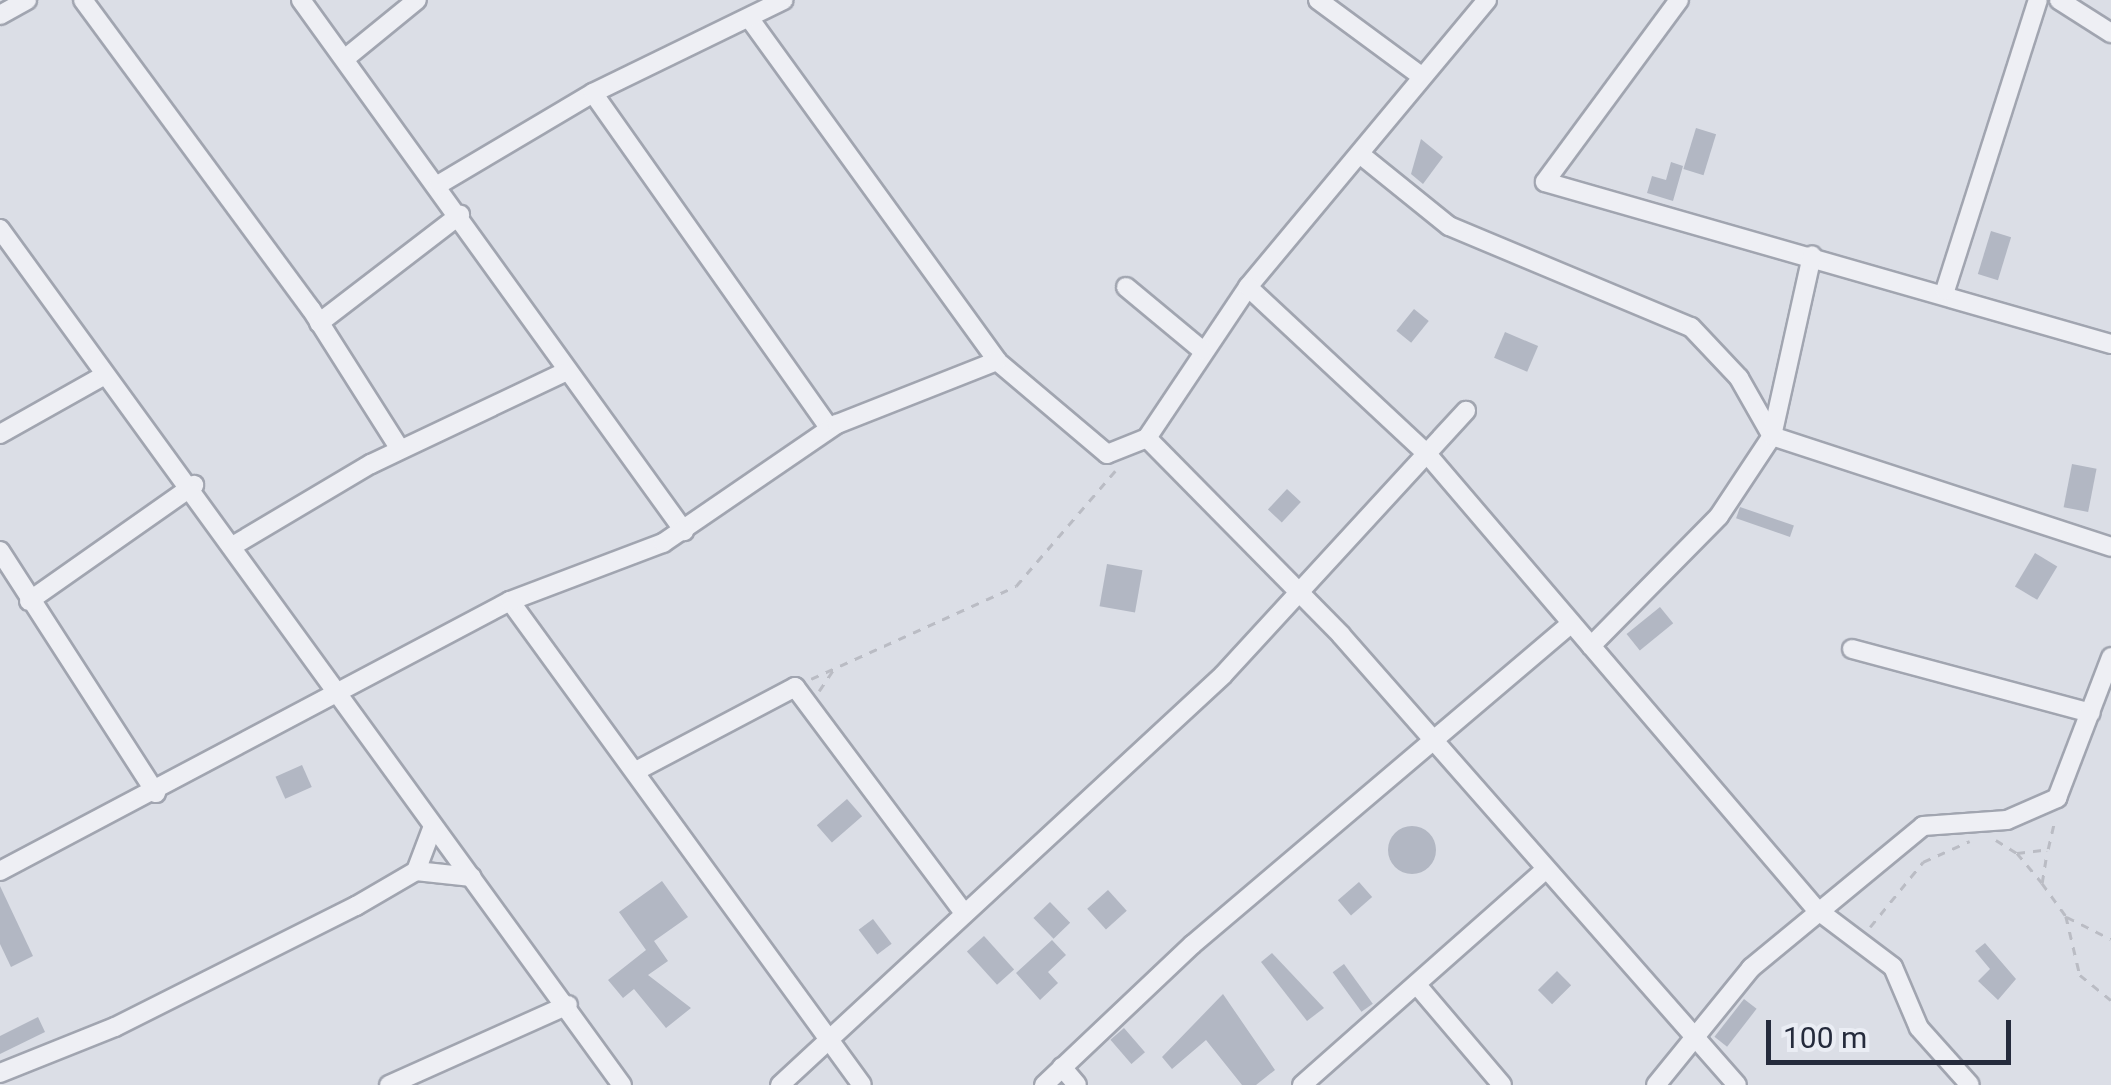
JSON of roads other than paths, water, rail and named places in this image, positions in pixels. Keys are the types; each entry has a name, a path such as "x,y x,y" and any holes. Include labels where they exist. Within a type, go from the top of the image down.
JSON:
{"street":[{"path":"0,16 28,0"},
{"path":"83,0 318,323 400,448"},
{"path":"301,0 460,215 563,373 684,531"},
{"path":"347,58 416,0"},
{"path":"438,185 593,93 752,22 784,0"},
{"path":"1318,0 1417,73"},
{"path":"752,22 997,361 1097,449 1128,454 1147,438 1202,350 1248,288 1361,155 1417,73 1487,0"},
{"path":"1678,0 1544,182 1946,292 2111,344"},
{"path":"1946,292 2038,0"},
{"path":"2059,0 2111,33"},
{"path":"593,93 829,428"},
{"path":"1361,155 1449,226 1690,327 1739,378 1772,436 2111,546"},
{"path":"318,323 460,215"},
{"path":"2,236 104,376 194,485 333,697 568,1005 622,1085"},
{"path":"1591,646 1719,516 1772,436 1812,255"},
{"path":"1126,287 1202,350"},
{"path":"1248,288 1428,455 1816,908 1894,967 1919,1028 1970,1085"},
{"path":"0,871 156,792 510,601 684,531 829,428 997,361"},
{"path":"236,544 400,448 563,373"},
{"path":"0,434 104,376"},
{"path":"780,1085 830,1033 1223,676 1298,589 1466,411"},
{"path":"1147,438 1298,589 1428,742 1737,1085"},
{"path":"30,601 194,485"},
{"path":"0,551 156,792"},
{"path":"510,601 830,1033 862,1085"},
{"path":"1044,1085 1428,742 1570,624"},
{"path":"1852,649 2091,713"},
{"path":"1656,1085 1695,1035 1816,908 1923,826 2026,815 2057,798 2111,657"},
{"path":"636,770 795,687 964,913"},
{"path":"416,871 433,826"},
{"path":"1302,1085 1546,870"},
{"path":"0,1073 115,1027 416,871 472,877"},
{"path":"1416,986 1502,1085"},
{"path":"389,1085 568,1005"},
{"path":"1062,1067 1077,1085"}]}
